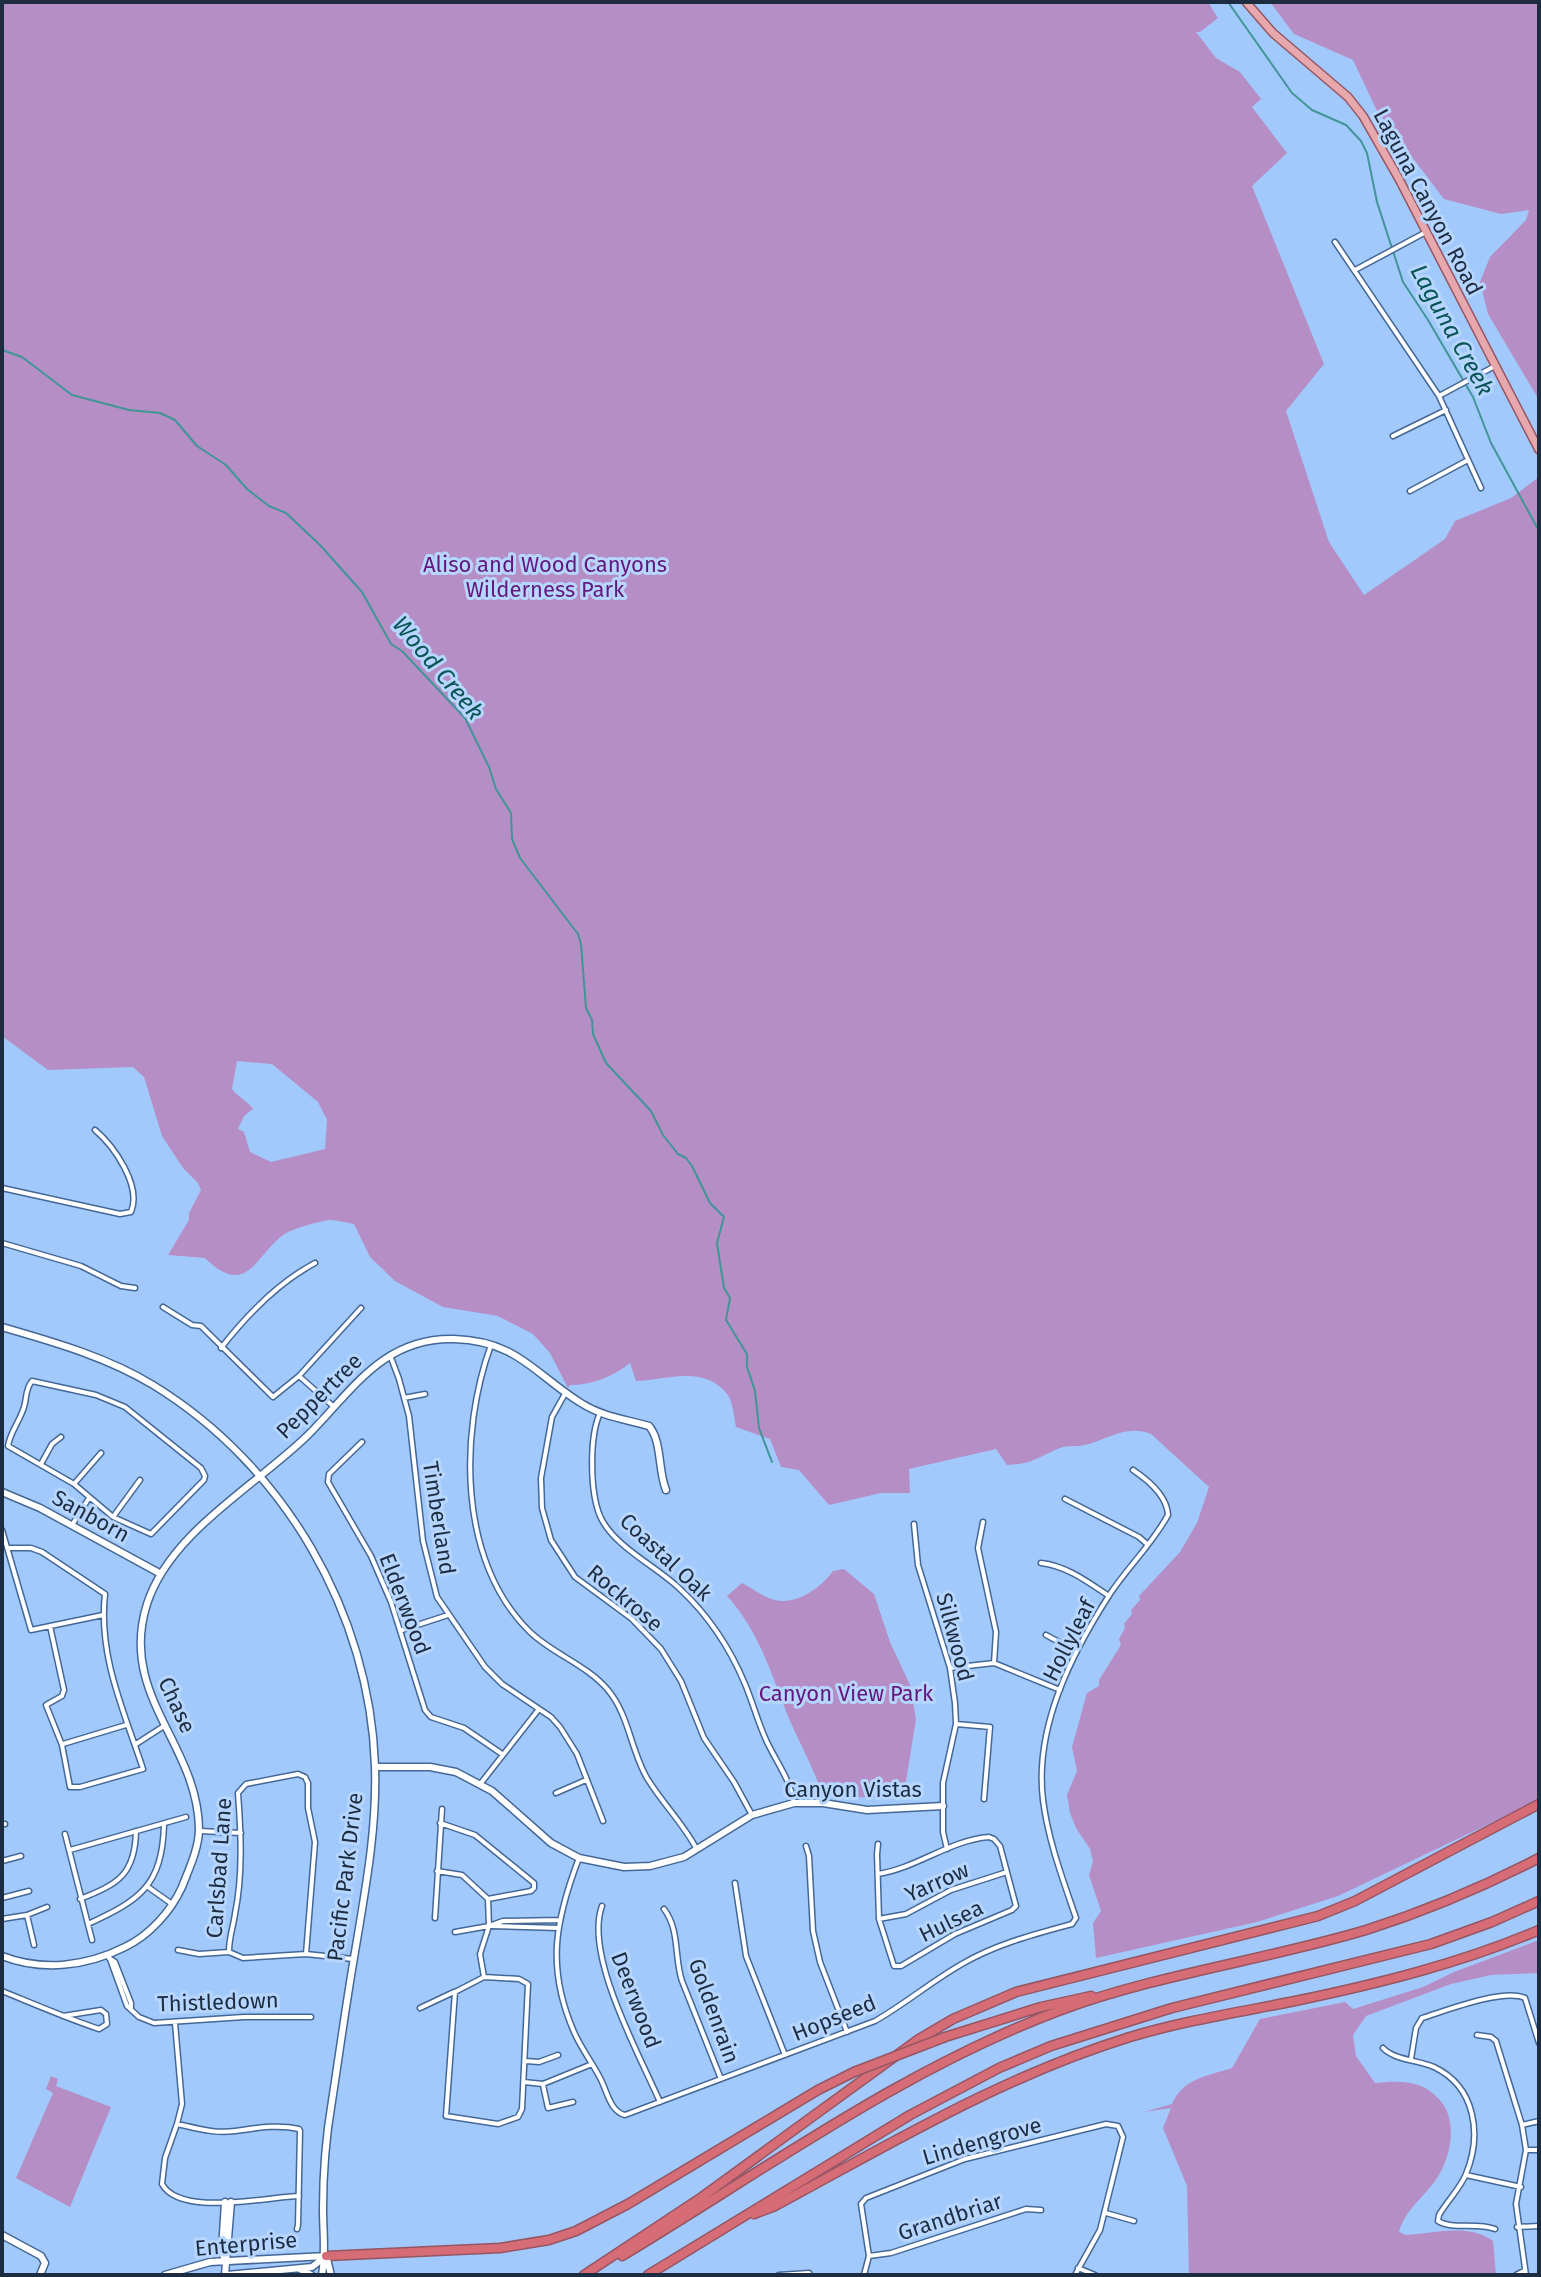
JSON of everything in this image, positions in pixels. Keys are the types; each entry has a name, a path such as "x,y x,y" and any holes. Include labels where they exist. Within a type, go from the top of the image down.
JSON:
{"highway":[{"path":"584,2275 702,2197 919,2039 953,2019 1016,1992 1318,1916 1355,1901 1539,1804"},
{"path":"591,2275 858,2110 1012,2029 1103,1995 1365,1930 1462,1895 1539,1858"},
{"path":"648,2275 937,2100 1051,2046 1172,2008 1431,1944 1539,1901"},
{"path":"738,2219 775,2206 957,2108 1055,2063 1131,2037 1395,1976 1474,1954 1539,1930"},
{"path":"326,2256 500,2248 549,2240 576,2231 854,2072 945,2037 1041,2007 1103,1995"}],"main road":[{"name":"Laguna Canyon Road","path":"1246,2 1273,33 1348,97 1376,137 1539,450"}],"street":[{"path":"1355,270 1426,232"},
{"path":"1335,242 1439,396 1481,488"},
{"path":"1439,396 1495,366"},
{"path":"1393,436 1446,410"},
{"path":"1410,491 1468,460"},
{"path":"2,1188 120,1214 131,1212 134,1200 128,1175 95,1130"},
{"path":"2,1243 81,1266 121,1286 135,1288"},
{"path":"221,1348 298,1272 315,1263"},
{"path":"163,1307 192,1325 201,1326 273,1397 299,1376 361,1308"},
{"name":"Pacific Park Drive","path":"2,1327 86,1353 154,1386 217,1431 261,1475 303,1535 339,1603 361,1672 371,1723 375,1767 371,1854 331,2105 324,2173 326,2256 322,2275"},
{"name":"Peppertree","path":"261,1475 304,1438 362,1375 390,1355 418,1344 453,1339 491,1345 530,1363 566,1392 600,1413 649,1426 655,1432 661,1478 666,1490"},
{"path":"491,1345 477,1393 470,1441 470,1470 478,1535 486,1564 504,1598 532,1634 587,1671 611,1694 621,1711 647,1777 697,1850"},
{"name":"Timberland","path":"390,1355 409,1416 423,1541 437,1597 485,1667 502,1684 551,1717 570,1740 603,1821"},
{"path":"299,1376 334,1407"},
{"path":"35,1381 96,1395 125,1407 181,1450 204,1472 204,1480 151,1534 113,1517 74,1484 41,1464 5,1445 24,1408 27,1387 35,1381"},
{"name":"Rockrose","path":"566,1392 552,1417 541,1478 542,1508 551,1540 575,1577 632,1619 661,1649 681,1681 704,1738 752,1815"},
{"path":"404,1398 425,1394"},
{"name":"Coastal Oak","path":"600,1413 593,1437 596,1501 600,1515 618,1541 675,1584 715,1629 742,1676 767,1741 788,1779 794,1803"},
{"path":"41,1464 52,1444 61,1437"},
{"name":"Elderwood","path":"362,1442 329,1474 328,1482 371,1556 402,1630 425,1710 431,1717 464,1728 502,1754"},
{"path":"74,1484 101,1453"},
{"name":"Hollyleaf","path":"1052,1930 1072,1924 1076,1918 1042,1797 1049,1725 1076,1651 1109,1596 1166,1519 1168,1508 1148,1480 1133,1470"},
{"name":"Chase","path":"2,1956 37,1965 77,1964 109,1957 148,1931 173,1905 190,1868 199,1831 192,1784 147,1687 141,1646 147,1603 161,1574 180,1548 261,1475"},
{"path":"113,1517 140,1480"},
{"name":"Sanborn","path":"2,1492 72,1525 161,1574"},
{"path":"72,1525 89,1498"},
{"path":"1065,1499 1147,1544"},
{"path":"983,1522 978,1548 996,1632 994,1663"},
{"name":"Silkwood","path":"914,1524 918,1565 950,1668 956,1724 943,1783 943,1832 947,1849"},
{"path":"2,1530 31,1630 103,1615"},
{"path":"7,1548 31,1548 42,1552 105,1594 103,1615 111,1673 143,1769 70,1787 62,1745 46,1705 62,1696 64,1690 50,1626"},
{"path":"1041,1563 1079,1576 1109,1596"},
{"path":"402,1630 448,1615"},
{"path":"1046,1635 1076,1651"},
{"path":"950,1668 994,1663 1060,1690"},
{"path":"481,1783 539,1709"},
{"path":"956,1724 990,1727 984,1799"},
{"path":"62,1745 126,1725"},
{"path":"135,1744 164,1726"},
{"name":"Canyon Vistas","path":"375,1767 439,1768 481,1783 508,1803 539,1835 579,1858 637,1867 668,1862 697,1850 752,1815 794,1803 823,1803 867,1810 943,1806"},
{"name":"Carlsbad Lane","path":"229,1952 241,1833 238,1793 241,1787 298,1774 305,1777 308,1783 308,1808 315,1842 306,1954"},
{"path":"556,1793 586,1780"},
{"path":"435,1918 442,1809"},
{"path":"70,1850 186,1817"},
{"path":"440,1823 475,1835 534,1883 531,1891 488,1899"},
{"path":"88,1924 127,1906 148,1887 161,1853 164,1825"},
{"path":"80,1899 111,1886 121,1878 136,1854 136,1831"},
{"path":"199,1831 241,1833"},
{"path":"65,1834 92,1940"},
{"path":"878,1874 910,1867 947,1849 989,1837 997,1842 1007,1872"},
{"path":"878,1844 879,1919"},
{"path":"806,1846 813,1931 820,1962 847,2032"},
{"path":"2,1861 21,1856"},
{"path":"524,2082 543,2084 592,2064 575,2036 560,1992 556,1952 564,1896 579,1858"},
{"path":"437,1871 462,1875 488,1899 489,1926 480,1954 484,1977"},
{"name":"Hulsea","path":"879,1919 894,1966 901,1966 972,1925 1012,1910 1016,1900 1007,1872"},
{"name":"Yarrow","path":"879,1919 906,1914 951,1890 1007,1872"},
{"path":"735,1883 746,1956 785,2055"},
{"path":"148,1887 173,1905"},
{"path":"2,1898 29,1891"},
{"name":"Deerwood","path":"602,1906 597,1929 609,1983 660,2102"},
{"path":"2,1919 27,1915 47,1907"},
{"name":"Goldenrain","path":"664,1909 675,1930 682,1981 721,2079"},
{"path":"27,1915 34,1945"},
{"path":"455,1932 503,1921 559,1920"},
{"path":"489,1926 558,1928"},
{"name":"Hopseed","path":"592,2064 618,2113 625,2115 847,2032 897,2009 965,1962 1011,1942 1052,1930"},
{"path":"178,1950 199,1954 229,1952 243,1958 306,1954 353,1959"},
{"name":"Thistledown","path":"109,1957 127,2006 143,2019 154,2023 244,2017 311,2017"},
{"path":"420,2008 484,1977 519,1979 528,1984 521,2112 508,2122 498,2124 446,2116 455,1992"},
{"path":"3,1991 63,2016 99,2029 107,2024 106,2014 101,2010 63,2016"},
{"path":"1411,2059 1416,2028 1422,2018 1465,2004 1516,1994 1525,1998 1539,2043"},
{"path":"175,2023 182,2104 163,2168 162,2184 165,2190 184,2200 228,2202 299,2196"},
{"path":"1477,2035 1496,2041 1522,2125 1526,2150 1516,2204 1525,2273 1516,2275"},
{"path":"1383,2048 1393,2055 1445,2073 1468,2101 1475,2133 1466,2175 1438,2221 1445,2225 1480,2224 1495,2229"},
{"path":"526,2061 539,2062 558,2055"},
{"path":"543,2084 548,2108 573,2102"},
{"path":"1522,2125 1539,2121"},
{"path":"177,2124 217,2131 251,2127 298,2129 297,2229"},
{"name":"Lindengrove","path":"869,2256 861,2204 866,2198 965,2159 1106,2124 1118,2126 1123,2137 1106,2213"},
{"path":"1526,2150 1539,2150"},
{"path":"1466,2175 1521,2187"},
{"path":"226,2275 222,2250 228,2202"},
{"name":"Grandbriar","path":"869,2256 891,2253 1026,2209 1041,2210"},
{"path":"1075,2275 1106,2213 1134,2221"},
{"path":"1517,2227 1539,2226"},
{"path":"2,2235 41,2256 45,2263 40,2275"},
{"path":"326,2256 331,2275"},
{"name":"Enterprise","path":"165,2275 210,2262 326,2256"},
{"name":"Enterprise","path":"226,2275 312,2267 326,2256"},
{"path":"864,2275 869,2256"},
{"path":"1078,2268 1095,2275"},
{"path":"300,2269 311,2275"},
{"path":"779,2275 809,2273"}],"green space":[{"name":"Aliso and Wood Canyons Wilderness Park","path":"2,2 1208,2 1218,18 1196,32 1216,58 1240,72 1261,99 1252,107 1287,153 1252,186 1324,364 1286,411 1329,542 1364,595 1445,539 1455,521 1511,498 1539,477 1539,1800 1338,1896 1257,1922 1096,1958 1093,1923 1101,1911 1089,1875 1093,1861 1090,1849 1070,1813 1067,1795 1077,1771 1072,1747 1087,1693 1099,1686 1099,1680 1121,1645 1119,1639 1124,1624 1140,1600 1139,1596 1180,1552 1197,1523 1209,1487 1151,1434 1126,1432 1085,1445 1060,1448 1035,1460 1007,1465 996,1449 909,1469 910,1493 881,1493 829,1505 799,1470 781,1467 770,1439 736,1427 730,1398 718,1385 685,1376 636,1381 630,1363 602,1379 568,1388 550,1353 533,1334 498,1316 443,1307 395,1281 370,1257 354,1224 330,1220 292,1231 283,1235 249,1270 241,1274 231,1275 219,1270 205,1258 168,1255 189,1220 189,1213 201,1190 162,1136 144,1077 133,1067 48,1070 2,1036","holes":["237,1061 272,1064 318,1102 327,1120 325,1149 271,1162 250,1152 244,1132 238,1129 244,1116 253,1109 232,1089"]},
{"path":"1270,2 1539,2 1539,400 1488,314 1480,282 1490,257 1526,220 1529,210 1501,214 1444,199 1377,111 1353,60 1294,34"},
{"name":"Canyon View Park","path":"844,1569 874,1594 890,1642 910,1685 916,1719 904,1794 892,1797 868,1798 808,1792 819,1785 815,1775 761,1648 727,1596 742,1583 771,1599 789,1601 814,1590 833,1571"},
{"path":"1539,1940 1539,1973 1491,1975 1451,1984 1366,2016 1353,2035 1356,2056 1375,2083 1401,2082 1424,2088 1439,2099 1449,2118 1449,2151 1441,2172 1405,2217 1399,2232 1406,2235 1463,2231 1484,2235 1493,2241 1496,2275 1189,2275 1187,2186 1163,2128 1171,2108 1144,2112 1172,2104 1189,2083 1197,2079 1232,2068 1260,2019 1345,2002 1353,2009 1423,1987"},
{"path":"51,2076 58,2079 56,2086 111,2107 70,2207 16,2178 53,2093 46,2089"}],"waterway":[{"name":"Laguna Creek","path":"1228,2 1292,93 1312,110 1346,125 1361,141 1403,282 1473,397 1491,443 1539,531"},
{"name":"Wood Creek","path":"2,350 22,357 72,395 129,410 160,413 175,420 197,446 226,465 247,489 269,506 286,513 320,545 362,592 391,644 402,651 465,718 496,789 511,813 512,839 520,858 578,934 586,1008 606,1063 651,1111 663,1135 692,1166 710,1203 724,1217 717,1243 724,1288 730,1298 726,1320 747,1354 759,1428 772,1462"}]}
